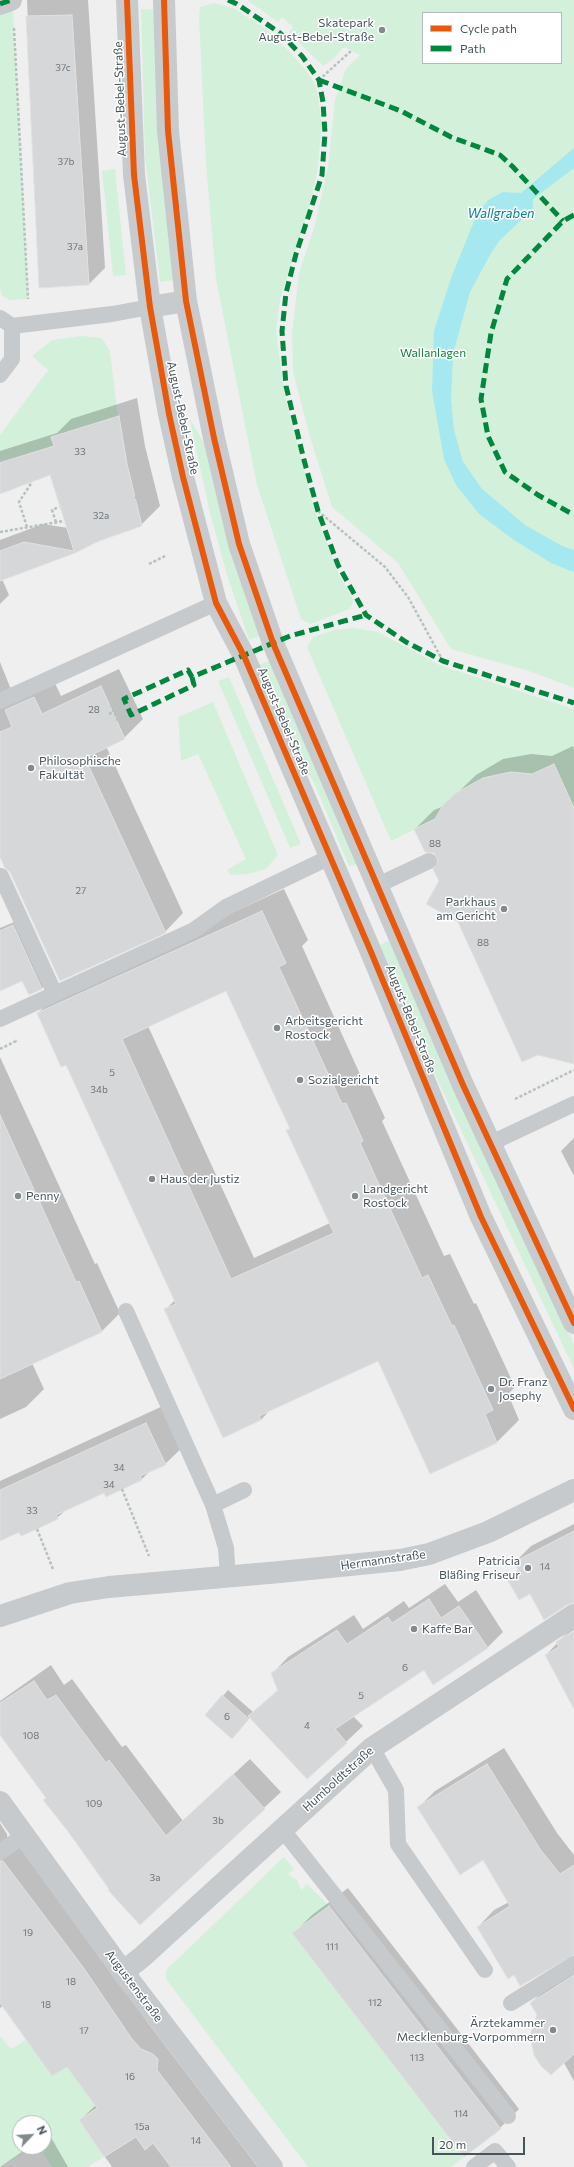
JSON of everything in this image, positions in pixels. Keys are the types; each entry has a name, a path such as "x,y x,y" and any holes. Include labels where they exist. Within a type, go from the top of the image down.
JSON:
{"main road":[{"name":"August-Bebel-Straße","path":"127,0 134,174 150,307 182,470 216,603 244,656 481,1217 574,1409"},
{"name":"August-Bebel-Straße","path":"164,0 168,131 186,301 214,438 240,544 274,643 489,1144 574,1323"},
{"path":"150,307 186,301"}],"street":[{"path":"0,4 10,0"},
{"name":"Hermannstraße","path":"0,1616 63,1595 109,1587 400,1560 429,1554 488,1532 574,1490"},
{"name":"Humboldtstraße","path":"123,1972 142,1957 372,1748 574,1615"},
{"name":"Augustenstraße","path":"0,1802 123,1972 272,2167"}],"lane":[{"path":"0,375 12,359 6,322 29,323 112,314 150,307"},
{"path":"0,701 216,603"},
{"path":"0,1019 194,930 226,907 330,857"},
{"path":"378,885 429,861"},
{"path":"1,876 55,994"},
{"path":"489,1144 574,1104"},
{"path":"126,1311 214,1505 226,1548 228,1577"},
{"path":"214,1505 244,1490"},
{"path":"372,1748 396,1790 398,1844 485,1970"},
{"path":"282,1829 508,2116"},
{"path":"0,1852 24,1836"},
{"path":"511,2002 574,1964"},
{"path":"474,2167 495,2152 508,2167"}],"path":[{"path":"14,25 29,323"},
{"path":"319,80 352,50"},
{"path":"28,527 19,502 32,482"},
{"path":"135,498 150,493"},
{"path":"56,522 52,510 59,507"},
{"path":"318,511 385,567 408,597 443,661"},
{"path":"0,532 64,521"},
{"path":"149,564 167,555"},
{"path":"124,699 111,705 118,721 131,714"},
{"path":"108,714 127,706"},
{"path":"515,1099 574,1070"},
{"path":"122,1489 160,1583"},
{"path":"37,1529 63,1595"}],"green space":[{"name":"Wallanlagen","path":"247,0 574,0 574,688 529,671 451,649 398,563 332,507 310,437 293,372 292,333 299,273 314,228 328,168 335,99 346,69 360,55 344,47 333,59 323,66 289,33 293,27 282,17 278,22"},
{"path":"214,3 233,8 265,28 292,54 311,77 317,91 322,124 317,173 307,215 280,299 276,332 285,396 314,509 339,575 353,599 352,605 349,609 311,624 301,619 257,485 216,279 206,164 199,18 200,7"},
{"path":"13,9 28,299 10,300 2,296 0,288 0,14"},
{"path":"141,9 155,10 175,280 160,282 145,157"},
{"path":"115,169 126,275 113,276 102,171"},
{"path":"81,336 102,338 110,352 118,417 54,446 0,461 0,435 48,370 32,356 52,340"},
{"path":"189,417 213,459 264,635 249,640 227,575 210,513"},
{"path":"354,628 378,632 439,665 574,709 574,808 532,774 511,772 496,774 483,778 435,819 391,841 307,647 313,637 334,630"},
{"path":"272,660 358,861 355,865 349,866 314,783 295,752 258,665"},
{"path":"229,677 301,844 290,848 218,681"},
{"path":"213,702 278,855 266,869 248,874 231,875 227,870 246,859 198,754 181,761 178,717"},
{"path":"394,940 543,1280 574,1344 574,1369 428,1060 380,945 387,941"},
{"path":"284,1857 294,1869 288,1874 297,1880 301,1890 307,1884 329,1906 292,1933 464,2157 451,2167 308,2167 166,1979 166,1970"},
{"path":"42,2030 63,2060 111,2098 79,2120 104,2157 87,2167 52,2167 44,2155 52,2155 52,2115 12,2115 12,2155 20,2155 0,2167 0,2036 11,2049"}],"water":[{"name":"Wallgraben","path":"574,148 574,168 533,199 533,209 500,240 491,253 470,292 453,354 451,400 454,430 463,462 482,489 525,525 562,546 574,550 574,572 551,563 514,540 479,514 456,485 444,459 432,391 434,331 451,278 475,219 488,200 503,192 521,193"}],"building":[{"path":"72,15 89,285 39,288 26,16"},
{"path":"119,416 127,464 142,526 99,541 75,553 0,581 0,551 24,542 74,551 50,475 0,494 0,463 54,446 51,437"},
{"path":"101,686 125,739 85,758 166,933 60,981 10,872 5,868 0,857 0,732 12,727 5,710 34,697 42,714"},
{"name":"Parkhaus am Gericht","path":"554,764 574,808 574,1064 538,1055 522,1062 458,922 426,904 439,881 433,869 438,861 434,853 425,852 414,829 435,819 443,805 456,793 483,778 511,772 532,774"},
{"name":"Haus der Justiz","path":"262,911 286,963 279,967 342,1104 346,1103 363,1141 360,1143 422,1278 428,1275 452,1326 454,1325 493,1410 485,1414 497,1443 430,1474 378,1361 259,1416 261,1420 223,1438 164,1309 176,1304 66,1065 61,1067 37,1013","holes":["226,991 290,1129 286,1130 334,1233 231,1279 122,1039"]},
{"path":"13,925 42,989 29,995 22,981 0,991 0,931"},
{"name":"Penny","path":"0,1115 76,1282 79,1281 102,1332 0,1379"},
{"path":"146,1423 166,1465 140,1476 142,1480 106,1497 104,1493 56,1515 58,1519 37,1529 21,1536 19,1532 0,1541 0,1490"},
{"path":"574,1531 574,1603 567,1605 544,1620 530,1594 519,1600 507,1579 519,1572 514,1562"},
{"path":"429,1599 441,1618 459,1606 488,1648 433,1685 424,1670 335,1729 347,1743 307,1779 248,1716 278,1691 271,1673 337,1630 347,1644 388,1617 392,1623"},
{"path":"574,1630 574,1709 545,1655 559,1647 556,1642"},
{"path":"34,1681 47,1700 56,1695 106,1763 109,1760 166,1836 233,1774 265,1809 140,1925 108,1890 109,1889 67,1830 43,1800 46,1798 0,1735 0,1703"},
{"path":"222,1695 249,1719 232,1739 205,1715"},
{"path":"487,1764 540,1849 560,1874 574,1865 574,1955 520,1986 514,1975 508,1979 477,1927 510,1906 483,1860 460,1875 417,1807"},
{"path":"0,1861 3,1861 83,1967 132,2039 141,2049 153,2054 158,2059 157,2070 231,2167 171,2167 153,2143 145,2150 136,2137 104,2157 79,2120 97,2108 67,2067 52,2076 0,2003"},
{"path":"329,1906 501,2129 464,2157 292,1933"},
{"name":"Ärztekammer Mecklenburg-Vorpommern","path":"574,1975 574,2054 551,2075 541,2066 534,2055 530,2035 537,2015 530,2003"}],"marked path":[{"path":"0,4 11,0"},
{"path":"228,0 237,4 280,33 302,56 319,80 323,102 325,133 322,175 296,254 286,293 282,331 286,386 318,511 338,565 366,615 406,642 443,661 574,703"},
{"path":"319,80 401,111 451,137 500,155 563,221"},
{"path":"574,215 563,221 507,279 491,333 481,399 488,436 505,472 538,495 574,515"},
{"path":"192,677 194,685 131,715 124,699 188,670 192,677 290,636 366,615"}],"cycle path":[{"path":"127,0 134,175 150,307 169,414 183,477 216,603 244,656 371,952 481,1217 574,1409"},
{"path":"164,0 168,131 186,301 214,438 239,544 273,643 463,1085 574,1323"}],"place":[{"name":"Skatepark August-Bebel-Straße","path":"382,30"},
{"name":"Philosophische Fakultät","path":"31,768"},
{"name":"Parkhaus am Gericht","path":"504,909"},
{"name":"Arbeitsgericht Rostock","path":"277,1028"},
{"name":"Sozialgericht","path":"300,1080"},
{"name":"Haus der Justiz","path":"152,1179"},
{"name":"Penny","path":"18,1196"},
{"name":"Landgericht Rostock","path":"355,1196"},
{"name":"Dr. Franz Josephy","path":"491,1389"},
{"name":"Patricia Bläßing Friseur","path":"528,1568"},
{"name":"Kaffe Bar","path":"414,1629"},
{"name":"Ärztekammer Mecklenburg-Vorpommern","path":"553,2030"}]}
